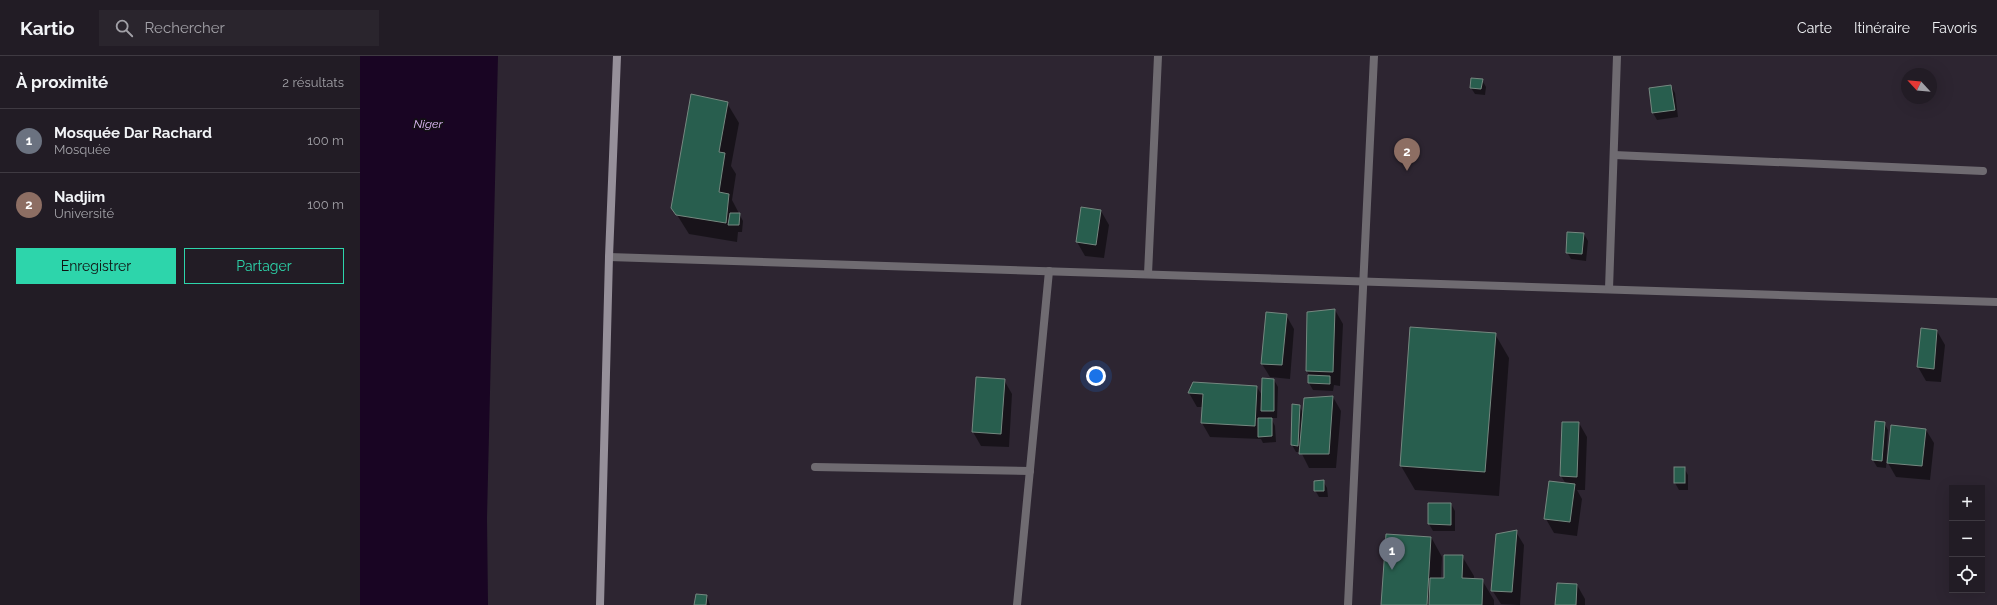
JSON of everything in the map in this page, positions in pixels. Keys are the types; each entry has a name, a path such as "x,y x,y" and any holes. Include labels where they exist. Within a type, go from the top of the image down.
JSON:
{"main road":[{"path":"600,605 609,257 617,56"}],"street":[{"path":"1148,274 1158,56"},
{"path":"1348,605 1374,56"},
{"path":"1609,289 1617,56"},
{"path":"1614,155 1982,171"},
{"path":"609,257 1997,302"},
{"path":"1017,605 1049,271"},
{"path":"815,467 1030,471"}],"water":[{"name":"Niger","path":"360,56 498,56 487,518 488,605 360,605"}],"building":[{"path":"1471,78 1483,79 1481,89 1470,88"},
{"path":"1671,85 1675,110 1652,113 1649,88"},
{"path":"691,94 728,102 719,152 725,153 719,192 729,194 726,223 676,215 671,208"},
{"path":"1081,207 1101,210 1096,245 1076,242"},
{"path":"730,213 740,213 739,225 728,225"},
{"path":"1567,232 1584,233 1582,254 1566,253"},
{"path":"1335,309 1333,372 1306,371 1307,312"},
{"path":"1266,312 1287,314 1282,365 1261,364"},
{"path":"1410,327 1496,333 1485,472 1400,466"},
{"path":"1921,328 1937,330 1934,369 1917,367"},
{"path":"1308,375 1330,376 1330,384 1308,383"},
{"path":"976,377 1005,379 1001,434 972,432"},
{"path":"1262,378 1274,379 1274,411 1261,411"},
{"path":"1193,382 1257,386 1255,426 1201,423 1203,394 1188,393"},
{"path":"1333,396 1329,454 1299,454 1304,398"},
{"path":"1292,404 1300,405 1298,446 1291,445"},
{"path":"1258,418 1272,418 1272,436 1258,437"},
{"path":"1875,421 1885,422 1882,461 1872,460"},
{"path":"1562,422 1579,422 1577,477 1560,476"},
{"path":"1891,425 1926,429 1922,466 1887,463"},
{"path":"1674,467 1685,467 1685,483 1674,483"},
{"path":"1324,480 1324,491 1314,491 1314,481"},
{"path":"1549,481 1575,484 1570,522 1544,519"},
{"path":"1428,503 1451,503 1451,525 1428,524"},
{"path":"1517,530 1512,592 1491,591 1496,534"},
{"path":"1386,534 1431,537 1427,605 1381,605"},
{"path":"1444,555 1463,555 1462,578 1483,579 1482,605 1429,605 1430,578 1444,578"},
{"path":"1557,583 1577,584 1576,605 1555,605"},
{"path":"696,594 707,595 706,605 694,605"}],"place":[{"name":"Nadjim","path":"1407,171"},
{"name":"Mosquée Dar Rachard","path":"1392,570"}]}
